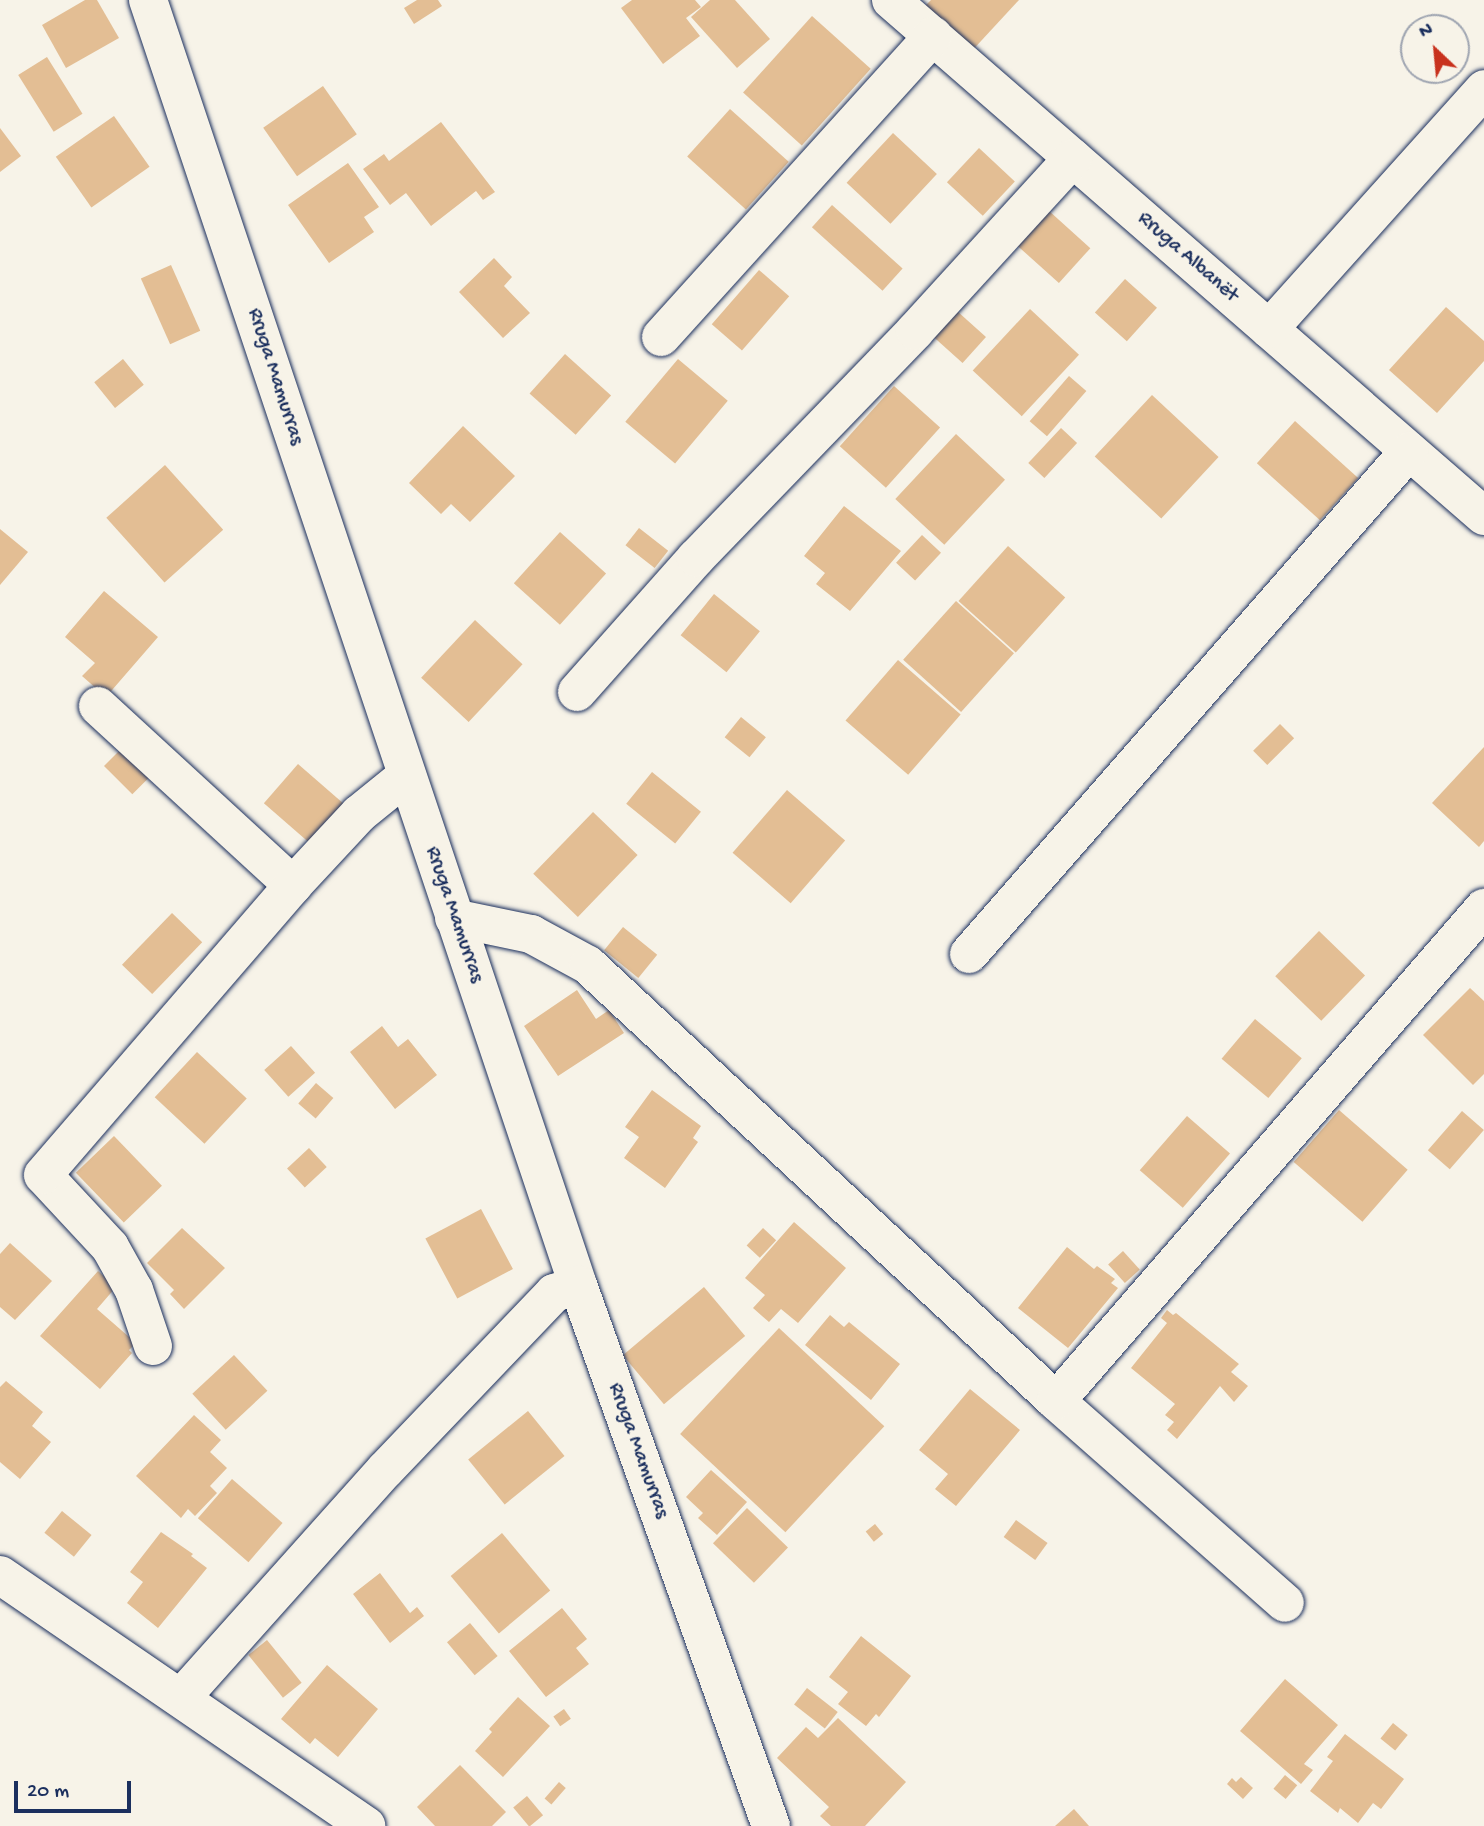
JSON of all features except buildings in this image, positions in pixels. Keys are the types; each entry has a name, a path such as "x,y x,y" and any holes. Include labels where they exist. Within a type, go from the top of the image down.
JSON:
{"street":[{"name":"Rruga Mamurras","path":"148,0 578,1285 771,1826"},
{"name":"Rruga Albanët","path":"891,0 1484,516"},
{"path":"662,337 933,36"},
{"path":"1269,329 1484,89"},
{"path":"577,692 696,558 915,331 1073,158"},
{"path":"969,954 1409,451"},
{"path":"98,706 293,886"},
{"path":"153,1346 134,1290 110,1247 43,1175 293,886 359,814 406,776"},
{"path":"1056,1401 1484,908"},
{"path":"454,918 531,934 588,965 1056,1401 1285,1603"},
{"path":"181,1698 385,1469 554,1293 578,1285"},
{"path":"0,1575 366,1826"}]}
